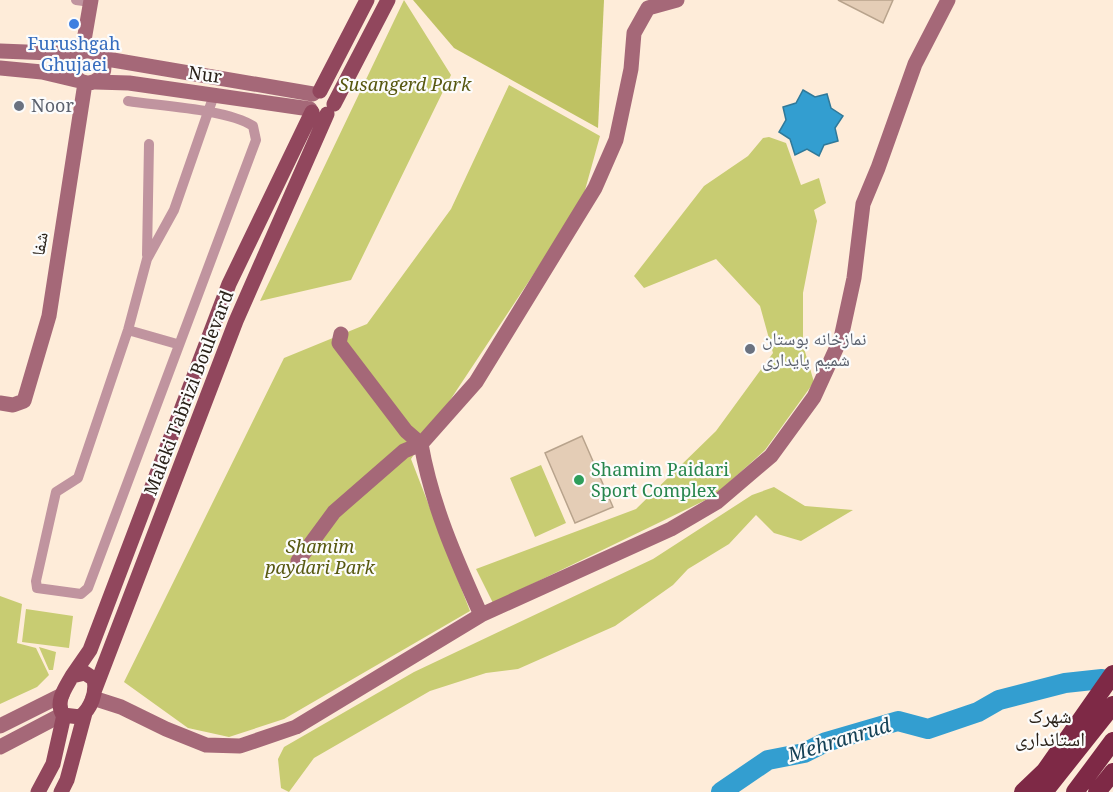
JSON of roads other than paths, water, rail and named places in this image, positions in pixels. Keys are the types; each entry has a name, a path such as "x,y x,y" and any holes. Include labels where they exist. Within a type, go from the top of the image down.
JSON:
{"highway":[{"path":"1049,781 1113,674"},
{"path":"1023,792 1049,781 1113,705"},
{"path":"1075,792 1113,741"},
{"path":"1097,792 1113,772"}],"main road":[{"name":"Maleki Tabrizi Boulevard","path":"72,676 90,650 229,284 368,0"},
{"name":"Maleki Tabrizi Boulevard","path":"94,693 319,104 388,0"},
{"path":"38,792 52,764 64,715 60,703 62,695 72,676 85,673 91,676 94,693 85,713 68,780 61,792"},
{"path":"64,715 74,718 85,713"}],"street":[{"path":"298,561 334,512 404,451 421,444 476,382 595,188 616,140 631,69 634,33 648,8 677,0"},
{"path":"94,693 206,745 240,746 296,727 481,615 671,528 717,502 771,456 814,397 841,338 854,278 863,204 879,168 915,64 948,0"},
{"path":"89,54 71,68 86,82 104,69 89,54 90,1"},
{"name":"Nur","path":"0,51 89,54 319,104"},
{"name":"Nur","path":"3,70 42,72 86,82 129,83 214,96 319,104"},
{"name":"شفا","path":"0,403 17,404 24,401 37,365 49,316 86,82"},
{"path":"128,101 210,112 247,122 253,126 256,140 177,344 88,588 81,594 37,588 36,581 56,492 78,478 128,330 147,259 174,210 210,112 214,96"},
{"path":"147,259 149,144"},
{"path":"128,330 177,344"},
{"path":"341,334 339,344 406,431 421,444 428,484 443,530 481,615"},
{"path":"0,726 62,695"},
{"path":"0,747 64,715"}],"water":[{"path":"803,90 815,97 827,94 831,108 843,116 835,128 838,141 824,145 819,156 807,149 795,155 790,139 779,132 786,120 783,107 796,103"}],"waterway":[{"name":"Mehranrud","path":"721,792 768,760 804,753 826,742 898,721 928,729 978,712 999,700 1065,683 1102,679"}],"place":[{"name":"Furushgah Ghujaei","path":"74,24"},
{"name":"Noor","path":"19,106"},
{"name":"نمازخانه بوستان شمیم پایداری","path":"750,349"},
{"name":"Shamim Paidari Sport Complex","path":"579,480"}],"district":[{"name":"شهرک استانداری","path":"1050,728"}],"park label":[{"name":"Susangerd Park","path":"405,85"},
{"name":"Shamim paydari Park","path":"320,557"}]}
